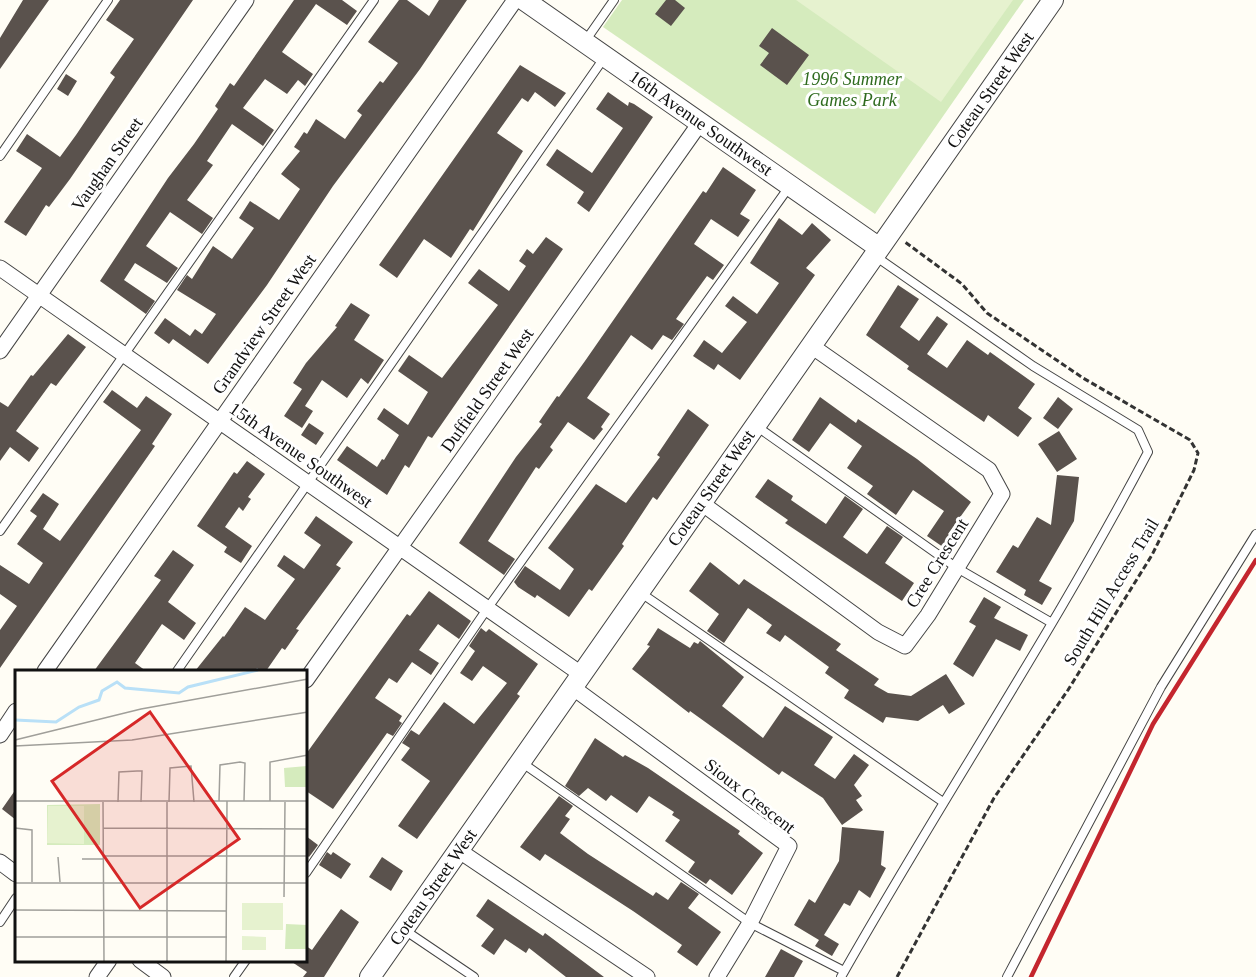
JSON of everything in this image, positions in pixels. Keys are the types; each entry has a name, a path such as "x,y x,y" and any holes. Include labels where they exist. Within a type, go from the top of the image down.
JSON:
{"street":[{"name":"Vaughan Street","path":"0,351 246,0"},
{"name":"Grandview Street West","path":"46,670 515,0"},
{"name":"16th Avenue Southwest","path":"524,0 790,185 880,244"},
{"name":"Coteau Street West","path":"370,977 880,244 1053,0"},
{"name":"Duffield Street West","path":"308,677 700,123"},
{"name":"15th Avenue Southwest","path":"0,268 487,609 576,681"},
{"name":"Cree Crescent","path":"700,502 878,632 905,646 928,615 1002,494 989,470 810,345"},
{"name":"Sioux Crescent","path":"576,681 789,846 750,923 717,977"},
{"path":"0,735 15,712"},
{"path":"458,850 647,977"},
{"path":"0,862 15,873"},
{"path":"97,977 108,962"},
{"path":"143,962 163,977"}],"lane":[{"path":"0,156 108,0"},
{"path":"0,531 374,0"},
{"path":"584,42 614,0"},
{"path":"178,670 309,485 605,57"},
{"path":"308,870 487,609 790,185"},
{"path":"520,761 750,923 843,974 943,802 1052,624 1148,452 1138,430 1033,366 880,244"},
{"path":"754,425 957,568 1052,624"},
{"path":"1007,977 1161,687 1256,534"},
{"path":"639,591 943,802"},
{"path":"0,922 15,900"},
{"path":"403,929 474,977"},
{"path":"234,977 245,962"}],"path":[{"name":"South Hill Access Trail","path":"880,244 962,284 987,313 1083,378 1190,440 1198,453 1194,470 1152,555 1068,690 994,798 897,977"}],"green space":[{"name":"1996 Summer Games Park","path":"622,0 1024,0 875,214 603,27"},
{"path":"796,0 1013,0 941,102"}],"building":[{"path":"23,0 49,0 0,69 0,38"},
{"path":"120,0 193,0 70,179 49,207 46,205 26,236 4,222 42,168 16,151 27,134 60,157 76,135 115,77 110,73 134,39 106,20"},
{"path":"294,0 342,0 357,11 347,25 316,4 282,52 313,74 305,86 298,80 287,94 265,79 243,108 274,130 263,146 232,124 207,161 213,165 187,200 213,218 202,234 170,212 146,246 178,268 167,283 135,263 124,280 155,301 146,314 100,281 168,178 218,109 215,106 230,83 234,86"},
{"path":"399,0 407,0 429,16 439,0 467,0 420,69 333,186 267,285 208,364 173,339 169,344 154,333 165,318 190,336 195,329 202,334 216,314 177,290 187,275 192,279 213,246 232,259 254,228 239,218 250,201 279,220 300,189 281,174 300,151 294,147 304,132 307,134 316,119 345,139 362,115 357,111 380,81 383,83 398,63 368,42"},
{"path":"666,0 675,0 685,8 671,26 655,14"},
{"path":"772,28 809,55 787,85 760,65 769,53 759,46"},
{"path":"520,65 566,93 555,107 535,92 528,102 522,98 497,133 523,151 473,231 470,229 451,258 424,239 397,278 379,265"},
{"path":"66,74 77,81 68,96 57,89"},
{"path":"608,92 628,106 629,102 634,104 653,117 589,212 577,203 584,192 546,165 557,149 592,173 623,128 596,109"},
{"path":"723,167 756,190 740,214 750,220 738,237 711,219 694,244 724,265 713,280 707,276 676,319 684,324 672,340 663,335 652,350 631,335 587,398 610,414 601,427 603,429 594,440 568,422 550,447 553,450 539,469 536,467 488,541 515,559 504,575 459,543 516,457 542,424 539,422 557,396 559,397 703,191 706,193"},
{"path":"779,218 802,235 812,223 831,240 806,268 815,275 740,380 718,364 714,370 693,356 704,340 722,353 747,322 725,306 733,296 757,314 779,283 750,263"},
{"path":"546,237 563,249 432,438 428,436 409,468 405,465 387,495 337,460 347,446 377,467 382,459 384,460 399,435 377,419 384,408 408,425 428,392 398,371 409,355 442,378 498,305 468,283 479,269 509,291 526,266 519,261 527,249 533,254"},
{"path":"898,285 919,299 900,327 919,341 937,316 948,324 927,354 947,368 967,340 988,355 990,352 1035,384 1018,408 1032,418 1018,437 988,415 984,422 907,369 909,366 866,335"},
{"path":"351,303 370,315 354,340 384,360 368,384 361,378 347,398 322,380 305,406 313,411 302,428 284,416 302,389 293,383 306,363 337,327 335,326"},
{"path":"68,334 86,347 56,386 51,383 16,431 39,448 29,462 10,447 0,461 0,402 8,407 31,375 33,376"},
{"path":"112,390 137,408 146,396 172,414 152,444 155,446 0,668 0,630 17,606 0,594 0,565 29,584 43,563 17,544 37,516 30,511 43,493 59,504 43,529 60,541 141,430 103,402"},
{"path":"820,397 856,423 858,419 917,459 971,502 948,534 950,536 943,547 927,536 944,511 913,490 896,515 867,494 873,486 847,468 862,446 830,423 809,452 792,440"},
{"path":"1058,397 1073,409 1058,429 1043,418"},
{"path":"688,409 709,425 657,500 653,497 622,544 624,546 592,591 589,589 569,617 537,595 535,598 518,587 514,582 525,566 560,590 574,569 548,548 596,484 626,503 660,457 657,455"},
{"path":"309,423 324,433 316,445 301,435"},
{"path":"1059,431 1077,459 1057,472 1038,444"},
{"path":"247,461 265,474 248,497 251,499 243,511 239,507 225,527 252,546 241,563 224,552 227,547 197,526 234,472 237,474"},
{"path":"1057,475 1079,477 1074,521 1039,581 1052,588 1042,605 1024,595 1026,590 996,572 1013,545 1018,548 1037,517 1051,525"},
{"path":"768,479 793,496 791,500 826,524 845,496 863,509 843,537 867,554 887,526 903,537 885,563 914,583 902,601 785,523 788,520 755,497"},
{"path":"316,516 353,542 336,565 341,568 296,629 299,630 285,650 282,648 267,670 196,670 224,637 245,607 265,620 295,579 277,566 284,555 304,569 321,545 304,533"},
{"path":"173,550 194,565 168,602 196,623 184,640 162,624 135,663 145,670 95,670 161,580 154,576"},
{"path":"710,562 739,585 744,579 841,644 836,650 879,679 874,685 888,693 911,696 946,674 965,704 949,714 943,705 918,721 886,717 883,723 844,698 849,690 825,673 829,667 785,635 780,642 766,633 772,625 748,608 724,643 707,631 719,614 689,591"},
{"path":"429,591 471,621 459,639 438,624 419,650 439,663 431,675 412,662 397,683 389,678 375,698 402,716 399,721 402,723 393,736 387,733 333,809 308,792 308,751 407,614 410,616"},
{"path":"984,597 1001,607 994,618 1028,635 1020,651 996,639 973,677 953,664 976,626 969,622"},
{"path":"481,628 486,632 489,629 538,664 517,694 520,696 417,839 398,826 430,781 401,760 410,748 402,743 411,730 419,735 444,702 474,724 507,683 483,666 472,681 460,673 475,651 469,646"},
{"path":"658,628 690,648 694,642 698,644 700,641 744,677 722,706 763,738 785,706 833,737 814,765 835,779 854,754 869,765 854,785 862,796 856,800 863,810 842,825 823,798 782,771 779,775 690,711 689,713 632,669 650,646 647,645"},
{"path":"595,738 623,757 625,755 648,768 740,831 738,834 763,853 732,895 710,879 706,884 688,872 695,862 665,841 680,820 672,815 674,812 649,796 637,813 611,795 606,801 588,788 579,796 565,786"},
{"path":"15,790 15,819 2,809"},
{"path":"559,796 573,806 565,816 570,819 560,833 588,854 653,896 656,892 668,900 681,882 699,894 688,908 721,932 697,966 677,952 682,945 633,911 545,854 540,861 520,847"},
{"path":"842,827 884,831 881,865 886,868 870,898 859,890 850,906 844,903 824,935 839,944 832,956 815,946 819,940 794,925 809,899 815,903 839,861"},
{"path":"308,838 318,845 308,856"},
{"path":"327,852 331,855 333,852 351,864 341,879 319,865"},
{"path":"382,857 403,871 391,891 369,877"},
{"path":"488,899 543,936 545,933 604,977 566,977 529,948 526,953 505,939 494,955 481,946 494,929 476,916"},
{"path":"341,909 359,922 324,977 303,977 307,972 292,962 308,962 308,947 312,950"},
{"path":"781,949 803,961 794,977 765,977"}],"railway":[{"path":"1031,977 1153,724 1256,560"}]}
